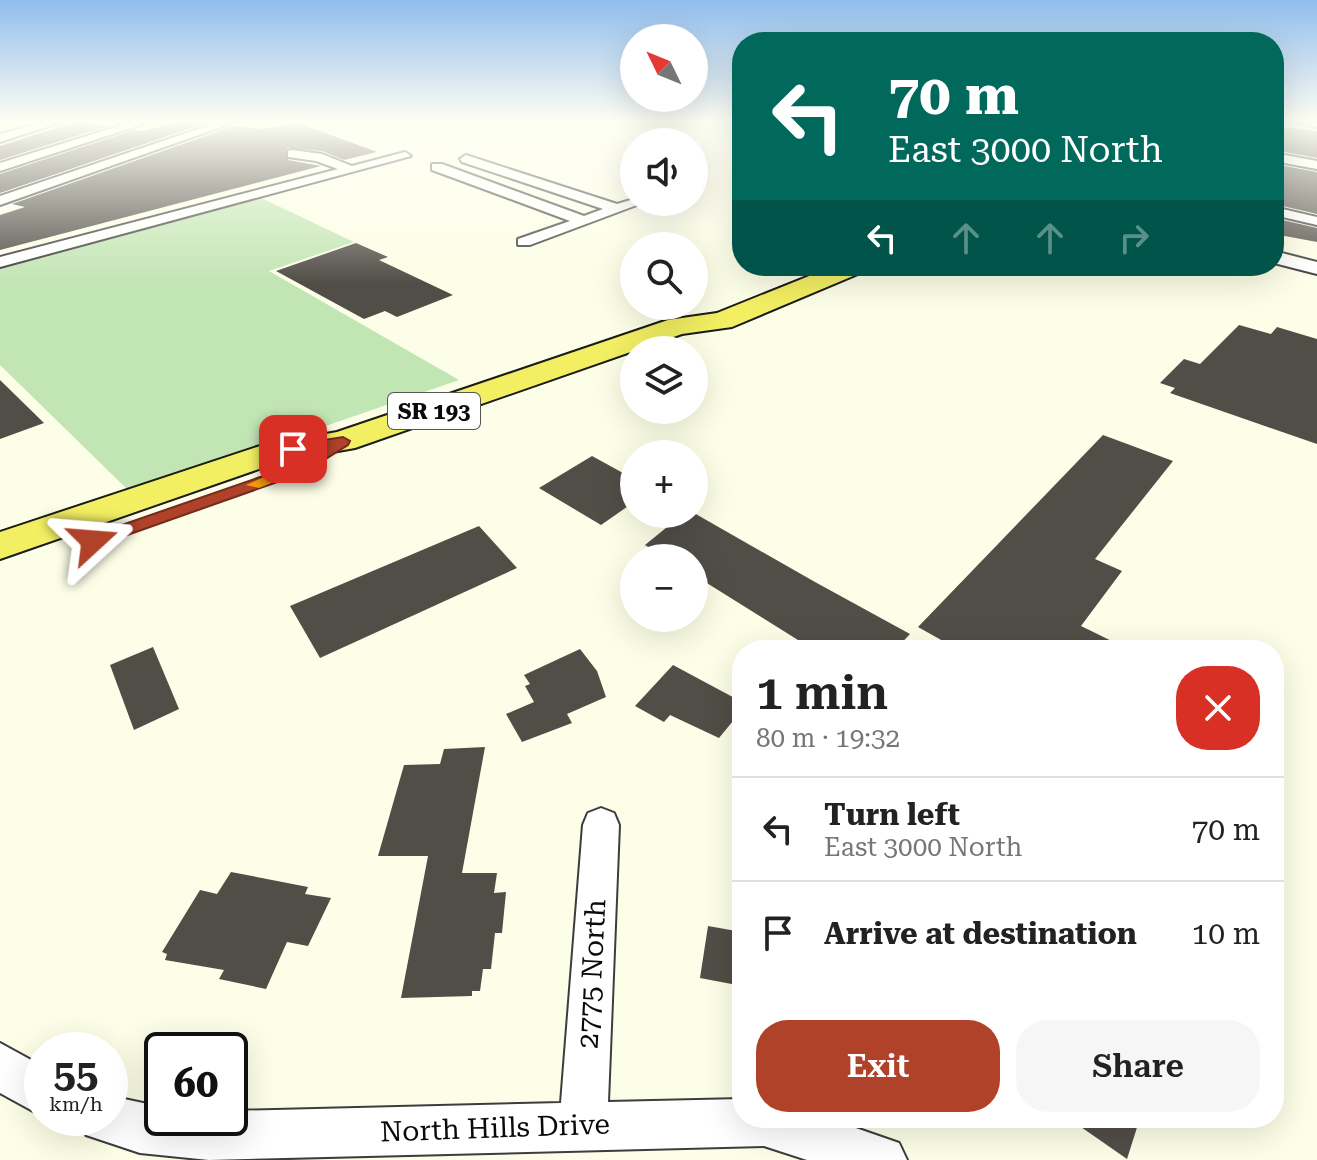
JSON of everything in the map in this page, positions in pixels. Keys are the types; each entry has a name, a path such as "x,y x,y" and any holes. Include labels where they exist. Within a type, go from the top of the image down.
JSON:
{"main road":[{"name":"SR 193","path":"678,326 698,309 785,276"},
{"name":"SR 193","path":"0,546 275,452 326,444 678,326 722,321 832,276"},
{"name":"SR 193","path":"0,576 298,470 326,444"},
{"path":"0,562 265,469 326,444"}],"street":[{"path":"0,201 75,175"},
{"path":"0,262 331,175"},
{"path":"459,175 584,221"},
{"path":"515,175 617,209"},
{"path":"530,180 547,175"},
{"path":"524,242 620,208"},
{"path":"1284,213 1317,221"},
{"path":"1284,260 1317,268"},
{"name":"2775 North","path":"583,1124 601,825"},
{"path":"0,1066 24,1081"},
{"name":"North Hills Drive","path":"128,1125 206,1148 583,1124 732,1122"},
{"name":"North Hills Drive","path":"783,1128 882,1160"}],"green space":[{"path":"259,197 354,242 269,271 459,380 131,493 0,365 0,268"}],"building":[{"path":"0,175 53,175 0,193"},
{"path":"94,175 286,175 0,250 0,215 25,207 12,204"},
{"path":"1284,175 1317,175 1317,214 1284,206"},
{"path":"1284,220 1317,228 1317,242 1284,236"},
{"path":"356,243 388,257 379,260 453,295 397,317 385,311 364,319 276,271"},
{"path":"1239,325 1271,334 1277,327 1317,339 1317,444 1170,393 1175,388 1160,383 1184,359 1200,364"},
{"path":"0,380 44,423 0,439"},
{"path":"1103,435 1173,461 1095,559 1122,571 1081,626 1110,640 941,640 918,627"},
{"path":"592,456 620,471 620,512 601,525 539,488"},
{"path":"708,521 910,634 904,640 798,640 708,584 708,544 646,544 666,528 708,528"},
{"path":"479,526 517,568 320,658 290,606"},
{"path":"153,647 179,709 134,730 110,665"},
{"path":"580,649 597,671 606,697 567,714 572,723 522,742 506,714 534,702 525,686 530,684 524,675"},
{"path":"673,665 732,697 732,722 719,738 670,715 664,722 635,706"},
{"path":"485,747 462,873 497,873 494,893 506,892 502,933 495,933 491,969 483,969 480,991 472,991 472,996 401,998 428,856 378,856 404,765 440,764 444,749"},
{"path":"231,872 308,887 305,894 331,898 308,946 287,942 266,989 219,979 224,970 165,960 167,954 162,952 200,890 217,894"},
{"path":"708,926 732,930 732,984 700,978"},
{"path":"1082,1128 1137,1128 1127,1159"}],"slow traffic":[{"path":"254,485 298,470 313,460"}],"route":[{"path":"93,541 298,470 343,441 293,449"}]}
